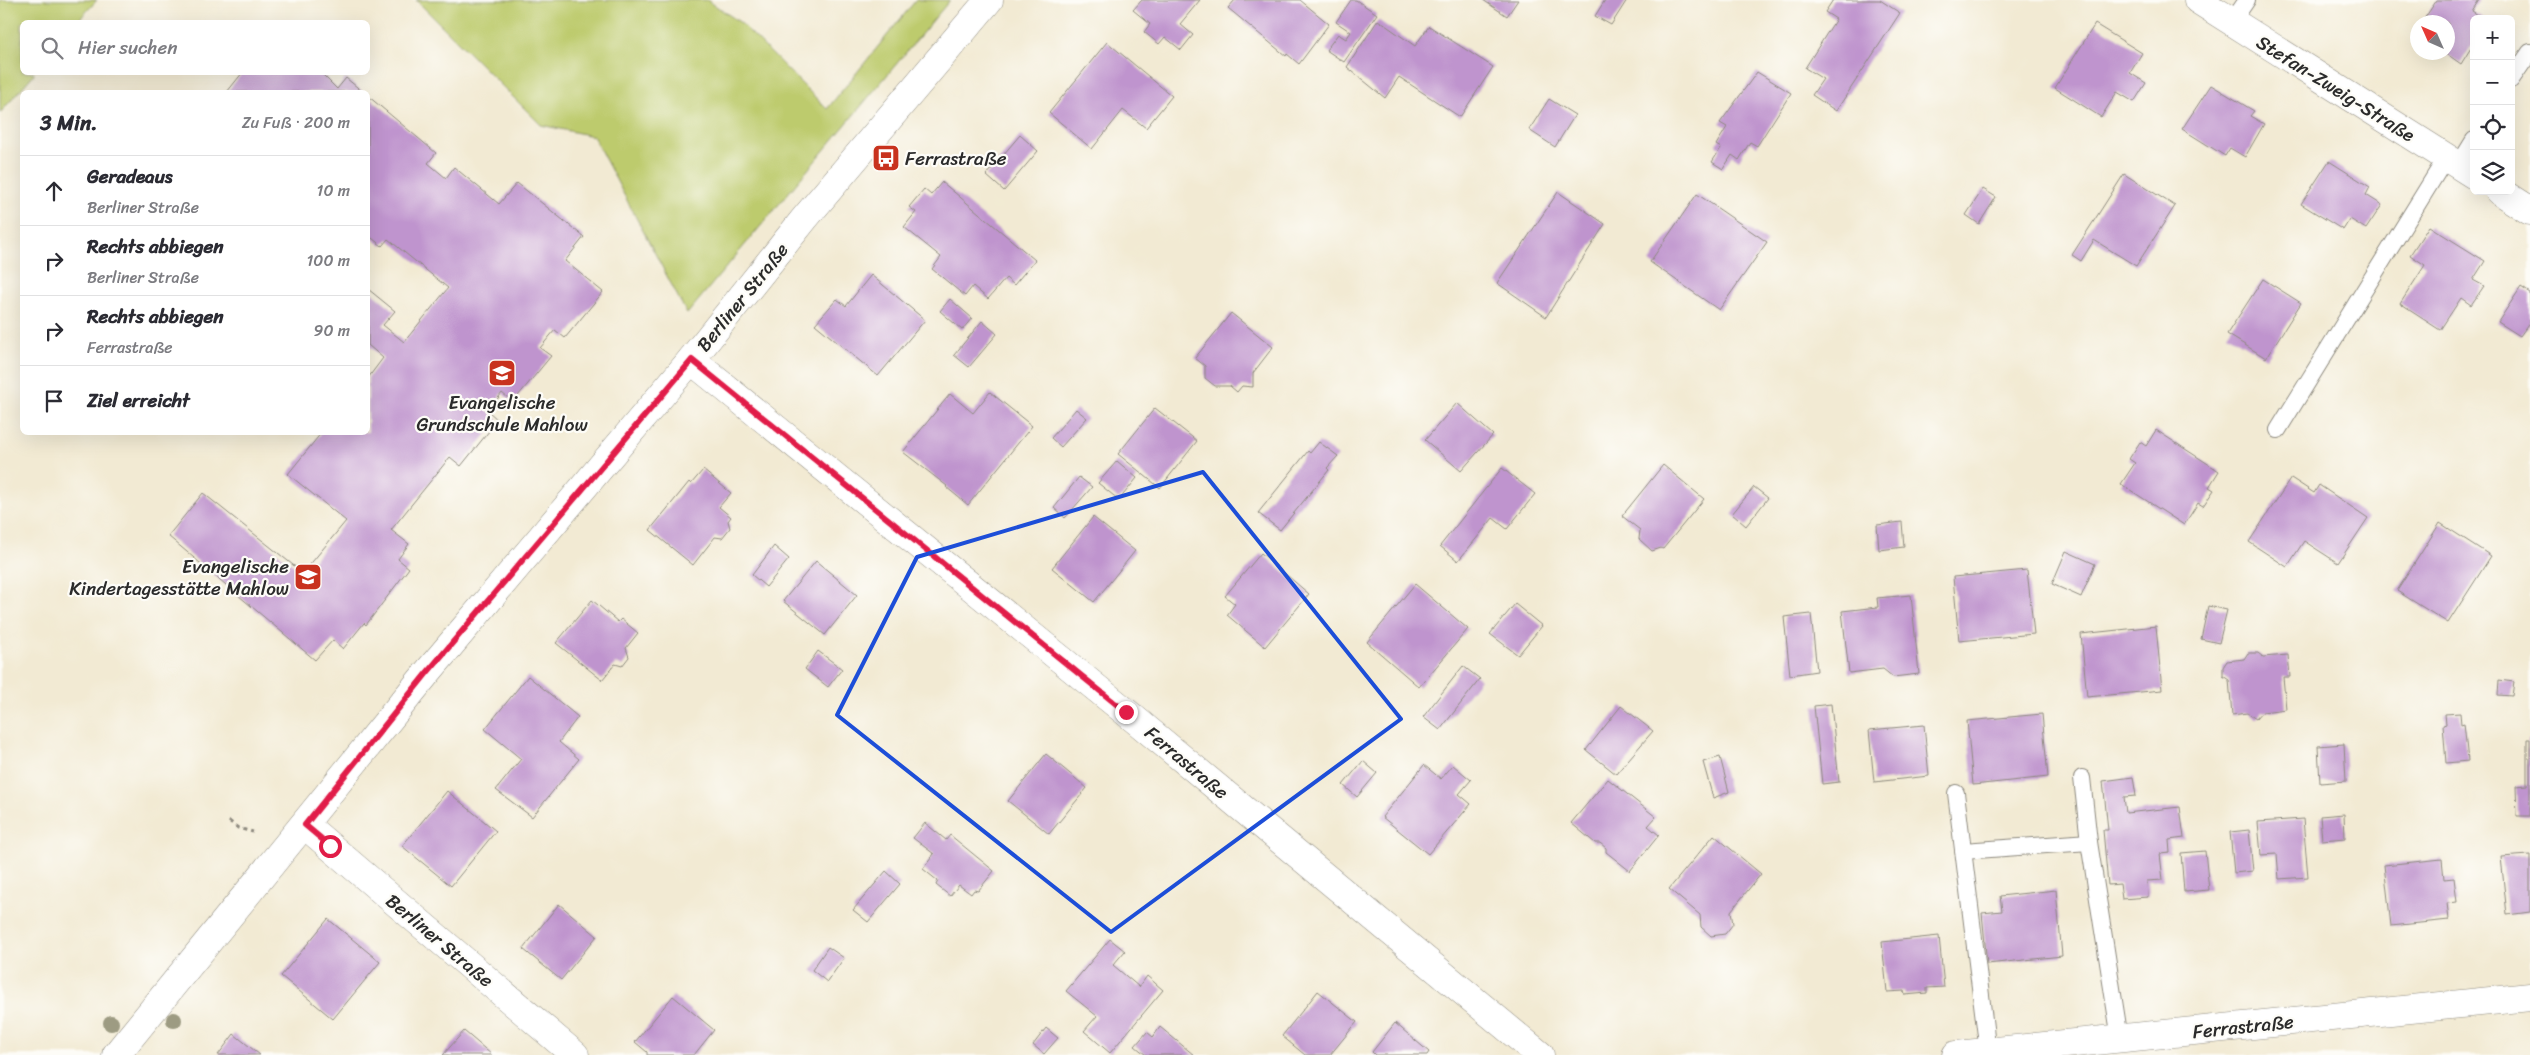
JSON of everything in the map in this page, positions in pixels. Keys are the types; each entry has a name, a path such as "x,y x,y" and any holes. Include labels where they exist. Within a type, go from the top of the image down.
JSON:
{"street":[{"name":"Berliner Straße","path":"116,1055 426,674 692,360 811,211 989,0"},
{"name":"Stefan-Zweig-Straße","path":"2198,0 2239,11 2459,166"},
{"path":"2505,195 2530,211"},
{"name":"Ferrastraße","path":"692,360 1126,712 1540,1055"},
{"name":"Berliner Straße","path":"305,825 575,1055"},
{"name":"Ferrastraße","path":"1956,1055 2006,1052 2530,997"}],"lane":[{"path":"2515,74 2530,52"},
{"path":"2278,430 2459,166 2470,147"},
{"path":"2082,778 2089,842 2120,1039"},
{"path":"1956,792 1963,851 2006,1052"},
{"path":"1963,851 2089,842"}],"highlighted area":[{"path":"1203,472 1401,719 1111,932 837,715 917,557"}],"green space":[{"path":"0,0 97,0 79,20 20,20 20,75 33,75 0,113"},
{"path":"416,0 707,0 741,23 827,109 916,0 950,0 687,314 593,136 541,125"}],"building":[{"path":"1142,0 1200,0 1180,24 1193,35 1181,50 1165,37 1159,44 1144,32 1150,24 1133,10"},
{"path":"1235,0 1300,0 1329,24 1299,64 1287,54 1286,56 1228,8"},
{"path":"1351,0 1356,0 1377,14 1344,62 1326,50 1338,34 1346,39 1351,32 1336,22"},
{"path":"1483,0 1518,0 1507,16"},
{"path":"1605,0 1627,0 1611,25 1595,16"},
{"path":"1833,0 1880,0 1900,13 1836,111 1812,95 1823,79 1805,68 1836,19 1825,12"},
{"path":"2437,0 2479,0 2472,11 2478,15 2470,15 2470,49 2461,64 2455,60 2455,15 2427,15"},
{"path":"1378,20 1415,46 1429,26 1493,67 1460,117 1399,77 1385,98 1347,67"},
{"path":"2095,24 2142,53 2130,73 2146,83 2134,102 2117,92 2101,117 2055,88"},
{"path":"1107,42 1172,96 1146,128 1123,110 1092,149 1049,113"},
{"path":"1757,72 1791,93 1757,146 1750,142 1739,160 1732,155 1723,169 1712,162 1721,148 1716,145 1727,127 1720,123"},
{"path":"241,75 323,75 337,89 346,78 361,90 229,90"},
{"path":"2211,85 2254,111 2250,116 2264,124 2245,157 2230,148 2225,156 2182,129"},
{"path":"370,98 436,153 428,163 446,178 454,167 499,204 517,183 584,237 565,261 603,292 565,338 555,330 540,348 551,356 513,402 502,393 488,411 498,420 461,466 450,457 391,530 409,544 398,559 409,568 366,625 364,623 343,649 333,640 315,660 168,536 203,493 303,573 346,521 288,474 320,435 370,435 370,375 383,358 370,347 370,291 395,311 383,325 404,342 448,288 388,239 382,246 370,237"},
{"path":"1549,99 1575,115 1555,147 1529,130"},
{"path":"1020,135 1038,151 1004,191 986,175"},
{"path":"2329,161 2370,187 2366,195 2382,205 2366,229 2350,219 2343,230 2301,204"},
{"path":"2124,174 2175,206 2136,266 2094,240 2081,261 2072,255"},
{"path":"942,182 1035,260 1014,285 1006,278 988,299 973,286 965,296 932,269 941,257 904,227 916,212 909,207 924,189 931,195"},
{"path":"1983,189 1996,197 1979,224 1966,215"},
{"path":"1558,192 1605,224 1546,317 1497,283"},
{"path":"1697,194 1767,242 1719,310 1650,262"},
{"path":"2429,226 2485,261 2473,280 2484,286 2471,305 2461,298 2440,330 2400,304 2425,265 2410,255"},
{"path":"871,275 925,320 878,376 815,324 837,299 846,306"},
{"path":"2263,279 2301,303 2266,358 2227,334"},
{"path":"2521,287 2530,293 2530,322 2520,336 2498,322"},
{"path":"950,299 972,318 962,330 940,311"},
{"path":"1231,313 1273,347 1253,373 1253,387 1242,386 1237,392 1230,386 1215,386 1205,378 1205,366 1195,358"},
{"path":"982,321 997,334 969,367 954,355"},
{"path":"990,392 1032,426 968,505 903,452 950,394 973,413"},
{"path":"1457,403 1493,435 1461,471 1425,440"},
{"path":"1155,408 1197,441 1160,488 1118,454"},
{"path":"1076,409 1087,418 1061,447 1051,438"},
{"path":"2156,430 2219,471 2209,487 2214,490 2203,506 2198,503 2184,525 2121,484 2135,463 2129,459 2140,442 2146,446"},
{"path":"1319,442 1338,456 1327,468 1329,470 1280,530 1258,513 1308,451 1310,453"},
{"path":"1117,461 1137,478 1119,500 1098,483"},
{"path":"1663,465 1704,499 1663,549 1652,551 1639,539 1640,530 1622,516"},
{"path":"1502,468 1535,494 1507,529 1493,518 1458,561 1440,546"},
{"path":"703,470 731,493 719,507 731,517 728,521 730,528 722,538 715,537 693,565 650,530 689,482 691,484"},
{"path":"1079,477 1092,487 1065,518 1054,508"},
{"path":"2291,478 2314,493 2319,485 2368,518 2338,563 2304,541 2287,567 2249,542"},
{"path":"1754,487 1768,498 1746,526 1732,514"},
{"path":"1093,517 1135,551 1094,602 1052,568"},
{"path":"1902,522 1904,547 1879,550 1877,525"},
{"path":"2440,523 2491,556 2448,623 2397,591"},
{"path":"774,546 789,559 766,587 752,575"},
{"path":"2066,551 2095,564 2081,597 2052,584"},
{"path":"1261,553 1309,594 1265,647 1227,615 1235,604 1225,596"},
{"path":"816,561 857,595 825,635 783,601"},
{"path":"2027,570 2034,634 1959,641 1953,577"},
{"path":"1415,584 1468,629 1419,687 1367,642"},
{"path":"1911,595 1919,674 1893,677 1883,669 1849,673 1842,611 1878,607 1877,598"},
{"path":"592,600 618,622 621,619 638,633 626,648 629,657 622,666 615,664 602,680 556,643"},
{"path":"1515,604 1542,626 1518,655 1490,634"},
{"path":"2208,606 2227,610 2219,643 2201,639"},
{"path":"1811,614 1817,671 1790,675 1784,617"},
{"path":"2156,626 2162,690 2087,697 2081,634"},
{"path":"818,651 842,669 828,687 805,669"},
{"path":"2248,653 2258,653 2263,657 2288,655 2290,677 2283,677 2286,709 2262,712 2256,719 2247,713 2232,715 2229,680 2223,676 2223,667 2227,661 2244,659"},
{"path":"1463,666 1480,679 1440,730 1423,717"},
{"path":"528,676 578,717 559,742 579,759 532,817 496,790 521,759 485,729"},
{"path":"2499,680 2514,682 2512,696 2498,695"},
{"path":"1831,704 1839,782 1822,784 1814,706"},
{"path":"1621,706 1653,731 1616,774 1586,750"},
{"path":"2460,713 2461,724 2464,723 2468,761 2446,763 2443,725 2446,724 2445,714"},
{"path":"2042,714 2048,777 1973,785 1967,721"},
{"path":"1924,725 1929,776 1874,782 1869,730"},
{"path":"2527,739 2530,739 2530,816 2517,816 2516,786 2527,785"},
{"path":"2344,744 2346,781 2320,783 2318,746"},
{"path":"1046,754 1087,788 1049,834 1008,801"},
{"path":"1720,757 1729,792 1713,798 1703,762"},
{"path":"1363,761 1377,773 1357,797 1343,785"},
{"path":"1424,765 1441,779 1453,765 1471,780 1459,794 1471,804 1428,854 1382,817"},
{"path":"2133,777 2136,796 2124,797 2126,813 2180,807 2184,838 2169,840 2170,853 2160,854 2163,880 2147,881 2148,897 2122,899 2120,884 2108,885 2103,830 2108,830 2103,781"},
{"path":"1608,779 1656,817 1648,826 1659,835 1630,871 1606,852 1606,848 1600,843 1595,843 1571,823"},
{"path":"447,791 496,831 451,886 402,846"},
{"path":"2344,814 2345,838 2322,840 2320,816"},
{"path":"2303,819 2308,877 2279,879 2277,854 2261,855 2258,822"},
{"path":"925,823 946,840 950,835 994,871 978,891 974,890 971,894 959,885 950,896 936,885 938,881 923,869 934,854 913,838"},
{"path":"2249,830 2253,871 2234,873 2230,832"},
{"path":"1714,835 1761,874 1731,911 1733,924 1725,934 1711,936 1701,927 1700,915 1669,889"},
{"path":"2205,851 2209,890 2184,892 2181,853"},
{"path":"2530,855 2530,912 2507,915 2501,857"},
{"path":"2442,859 2444,879 2454,878 2457,902 2447,903 2449,920 2391,926 2384,865"},
{"path":"886,871 900,884 868,922 853,910"},
{"path":"2056,890 2062,956 1987,964 1982,913 2002,911 2000,896"},
{"path":"559,904 597,936 561,980 523,949"},
{"path":"328,919 380,962 333,1019 281,976"},
{"path":"1939,936 1944,987 1927,988 1927,993 1905,995 1904,991 1887,992 1882,942"},
{"path":"1110,939 1125,951 1113,965 1139,987 1147,976 1163,990 1110,1053 1084,1031 1097,1016 1066,991"},
{"path":"828,947 844,958 827,982 812,970"},
{"path":"1318,991 1357,1022 1330,1055 1305,1055 1282,1036"},
{"path":"673,996 714,1030 694,1055 647,1055 647,1052 635,1042"},
{"path":"1395,1023 1429,1052 1427,1055 1375,1055 1372,1052"},
{"path":"1160,1027 1194,1055 1146,1055 1135,1046 1147,1032 1153,1037"},
{"path":"1046,1028 1058,1038 1044,1054 1033,1045"},
{"path":"464,1031 492,1055 443,1055"},
{"path":"234,1034 260,1055 218,1055"}],"place":[{"name":"Ferrastraße","path":"886,158"},
{"name":"Evangelische Grundschule Mahlow","path":"502,373"},
{"name":"Evangelische Kindertagesstätte Mahlow","path":"308,577"}],"route":[{"path":"330,846 305,825 426,674 692,360 1126,712"}]}
